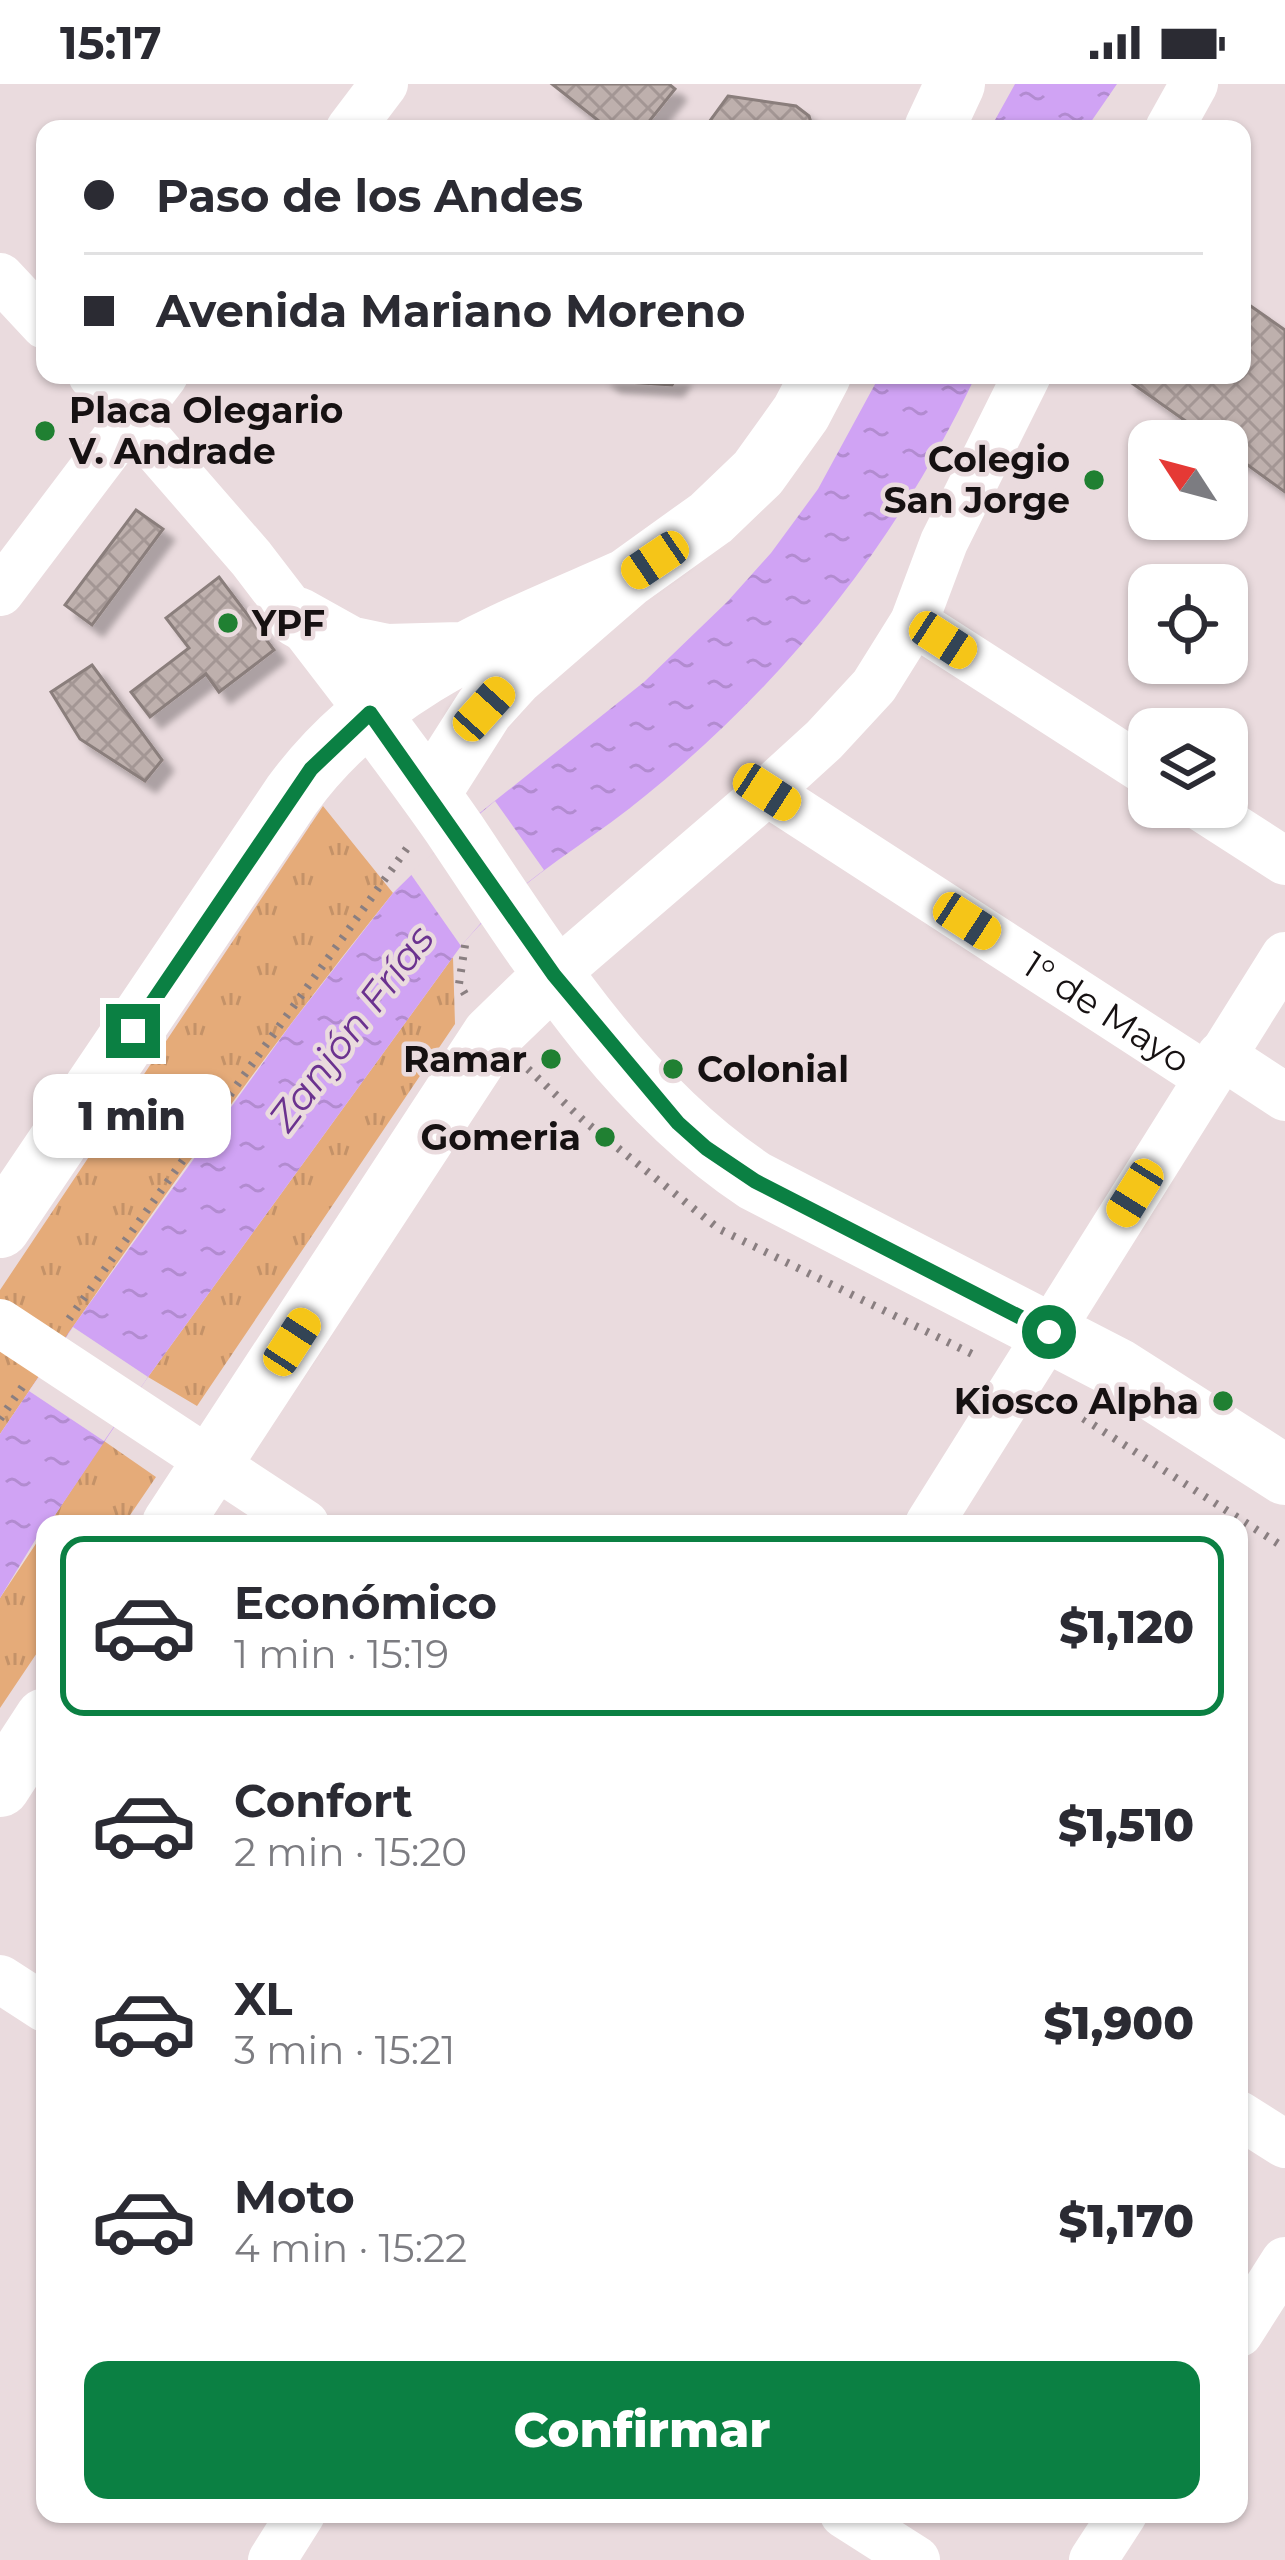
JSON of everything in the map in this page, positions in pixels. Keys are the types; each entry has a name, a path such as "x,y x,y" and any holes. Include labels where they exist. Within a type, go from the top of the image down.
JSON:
{"main road":[{"path":"938,120 956,84"},
{"path":"430,825 484,709 514,676 626,579 697,530 758,473 789,432 815,384"},
{"path":"0,1228 292,795 332,746 370,713 460,652 626,579"},
{"path":"297,617 349,646 387,654 460,652"},
{"path":"370,713 430,825 502,902 652,1096 706,1148 755,1181 1119,1369 1285,1475"},
{"path":"178,1515 492,1035 554,975"},
{"path":"0,1787 36,1732"}],"street":[{"path":"357,120 384,84"},
{"path":"1174,120 1194,84"},
{"path":"0,277 36,315"},
{"path":"100,384 297,617 370,713"},
{"path":"0,592 157,384"},
{"path":"554,975 767,792 874,686 914,622 944,542 1023,384"},
{"path":"914,622 1128,760"},
{"name":"1° de Mayo","path":"767,792 1214,1066 1285,1097"},
{"path":"1234,828 1285,861"},
{"path":"935,1515 1285,956"},
{"path":"0,1323 291,1515"},
{"path":"0,1979 36,2002"},
{"path":"1248,2121 1285,2144"},
{"path":"1248,2319 1285,2261"},
{"path":"272,2560 295,2523"},
{"path":"858,2523 916,2560"},
{"path":"1093,2560 1117,2523"}],"path":[{"path":"0,1419 77,1376 430,825"}],"green space":[{"path":"323,806 393,893 191,1159 0,1434 0,1290"},
{"path":"453,957 455,1024 197,1406 148,1377"},
{"path":"104,1441 156,1477 130,1515 55,1515"},
{"path":"36,1544 36,1654 0,1708 0,1598"}],"water":[{"path":"1015,84 1117,84 1092,120 995,120"},
{"name":"Zanjón Frías","path":"875,384 971,384 911,495 792,656 697,752 503,904 461,946 148,1377 55,1515 36,1515 36,1539 0,1598 0,1434 291,1024 393,893 452,835 644,682 727,602 818,489"}],"pier":[{"path":"495,801 544,870 493,909 461,946 410,873"},
{"path":"73,1327 148,1377 104,1441 29,1391"}],"building":[{"path":"552,84 669,84 675,89 650,120 598,120"},
{"path":"728,96 796,106 810,120 711,120"},
{"path":"1251,306 1285,330 1285,492 1248,465 1248,420 1184,420 1133,384 1251,384"},
{"path":"136,510 163,529 92,625 65,605"},
{"path":"219,577 274,650 219,692 206,674 150,717 131,692 189,648 166,618"},
{"path":"92,665 162,760 145,781 80,739 51,692"}],"place":[{"name":"Placa Olegario V. Andrade","path":"45,431"},
{"name":"Colegio San Jorge","path":"1094,480"},
{"name":"YPF","path":"228,623"},
{"name":"Ramar","path":"551,1059"},
{"name":"Colonial","path":"673,1069"},
{"name":"Gomeria","path":"605,1137"},
{"name":"Kiosco Alpha","path":"1223,1401"}],"route":[{"path":"133,1031 311,769 370,713 581,1011 678,1123 755,1181 1049,1332"}]}
